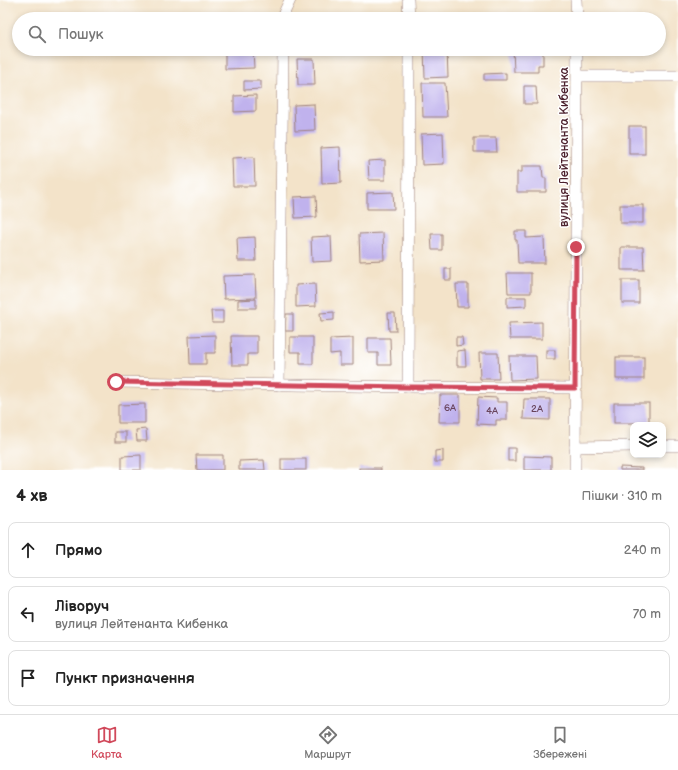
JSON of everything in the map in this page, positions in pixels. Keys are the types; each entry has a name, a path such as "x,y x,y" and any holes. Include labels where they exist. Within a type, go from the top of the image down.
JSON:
{"street":[{"path":"284,12 290,0"},
{"path":"408,0 409,12"},
{"path":"576,0 577,12"},
{"path":"279,385 283,56"},
{"path":"408,387 409,56"},
{"name":"вулиця Лейтенанта Кибенка","path":"575,447 577,56"},
{"path":"578,76 678,76"},
{"path":"116,382 575,388"},
{"path":"575,470 575,447 630,446"},
{"path":"666,446 678,446"}],"building":[{"path":"225,56 253,56 254,68 225,69"},
{"path":"424,56 447,56 448,77 425,78"},
{"path":"513,56 543,56 543,65 538,65 538,72 514,72"},
{"path":"297,59 314,59 315,85 298,85"},
{"path":"506,73 506,80 484,80 484,74"},
{"path":"244,81 261,81 261,89 244,90"},
{"path":"422,83 445,83 447,117 423,117"},
{"path":"524,86 536,86 537,104 524,104"},
{"path":"256,95 256,111 234,112 234,96"},
{"path":"314,104 315,130 295,131 294,105"},
{"path":"629,126 645,126 645,154 629,154"},
{"path":"443,133 444,164 422,165 421,134"},
{"path":"474,138 496,138 497,152 474,152"},
{"path":"340,147 341,183 322,184 321,148"},
{"path":"254,157 255,186 233,186 232,158"},
{"path":"385,160 385,180 369,180 368,161"},
{"path":"522,166 542,166 543,178 546,178 546,192 517,192 517,172 522,172"},
{"path":"393,192 394,209 367,209 367,193"},
{"path":"316,196 317,217 295,218 294,197"},
{"path":"620,205 643,205 643,223 620,223"},
{"path":"515,231 526,231 526,238 544,237 545,263 518,263"},
{"path":"383,233 384,260 360,261 359,234"},
{"path":"431,234 442,234 442,250 432,250"},
{"path":"331,236 332,261 312,262 311,237"},
{"path":"255,237 256,261 238,261 237,238"},
{"path":"621,247 643,247 644,270 621,270"},
{"path":"445,269 451,269 451,280 445,280"},
{"path":"507,273 531,273 531,293 508,293"},
{"path":"255,275 256,298 224,299 223,276"},
{"path":"622,280 639,280 639,303 622,303"},
{"path":"315,284 316,306 296,307 296,285"},
{"path":"456,284 468,284 468,307 457,307"},
{"path":"507,297 526,297 526,306 507,307"},
{"path":"256,299 256,308 238,308 238,300"},
{"path":"211,311 223,311 223,323 212,323"},
{"path":"334,312 334,320 321,321 320,313"},
{"path":"388,313 395,313 396,331 389,331"},
{"path":"286,314 293,314 293,331 285,331"},
{"path":"542,322 542,339 510,339 509,323"},
{"path":"215,335 215,353 206,353 206,364 190,364 189,336"},
{"path":"231,336 257,336 257,354 248,354 248,365 232,365"},
{"path":"290,337 313,337 313,364 300,364 300,352 290,352"},
{"path":"456,337 462,337 463,345 456,346"},
{"path":"353,338 353,365 340,365 340,353 330,354 330,339"},
{"path":"368,338 390,338 391,365 378,365 378,353 368,353"},
{"path":"465,350 466,366 457,366 457,351"},
{"path":"546,350 555,350 555,359 546,359"},
{"path":"479,353 498,353 499,379 480,379"},
{"path":"509,356 536,356 537,379 510,380"},
{"path":"616,357 644,357 644,379 616,379"},
{"path":"440,395 460,395 460,422 439,422"},
{"path":"478,397 497,398 497,402 507,402 507,420 496,420 496,425 477,424"},
{"path":"524,399 550,399 550,420 523,419"},
{"path":"614,403 649,403 649,422 614,423"},
{"path":"145,404 145,423 118,423 118,405"},
{"path":"146,429 147,441 137,441 136,430"},
{"path":"115,432 126,432 126,442 115,442"},
{"path":"508,448 515,448 515,461 508,461"},
{"path":"443,450 443,462 435,462 435,451"},
{"path":"141,455 141,470 122,470 122,456"},
{"path":"196,455 223,455 223,470 197,470"},
{"path":"524,456 551,457 551,470 524,470"},
{"path":"281,459 306,459 306,470 281,470"},
{"path":"264,460 265,470 239,470 239,461"},
{"path":"620,467 642,468 642,470 620,470"},
{"path":"359,468 381,468 381,470 359,470"}],"route":[{"path":"116,382 575,388 576,247"}]}
